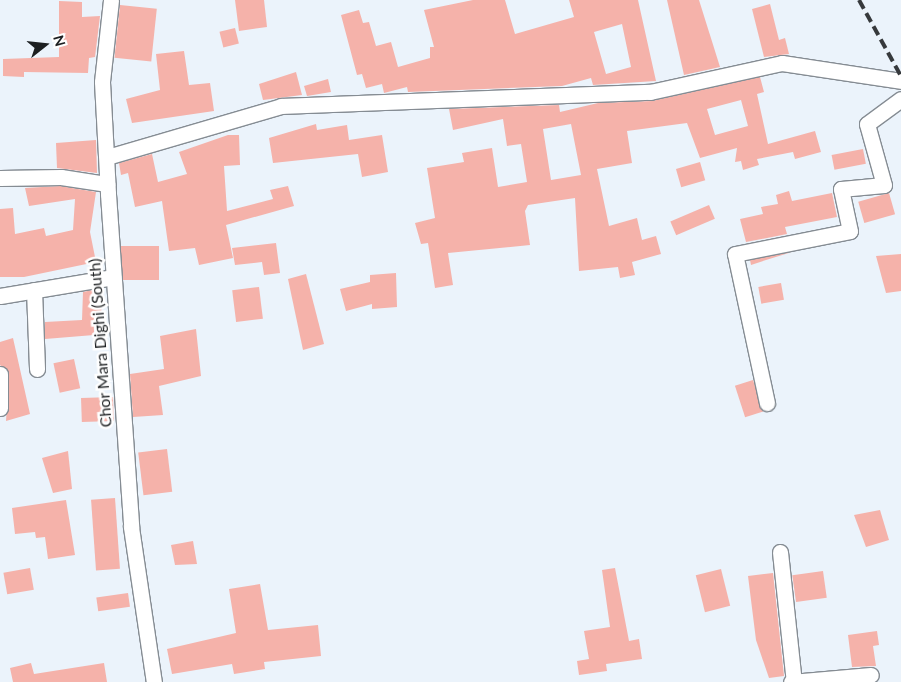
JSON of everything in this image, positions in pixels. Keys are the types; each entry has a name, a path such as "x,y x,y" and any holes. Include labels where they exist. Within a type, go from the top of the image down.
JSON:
{"street":[{"name":"Chor Mara Dighi (South)","path":"111,0 102,82 113,277 131,527 154,682"},
{"path":"106,157 281,106 650,92 782,63 901,81"},
{"path":"768,403 735,254 850,231 841,189 884,185 868,124 901,98"},
{"path":"0,178 61,177 108,184"},
{"path":"0,296 113,277"},
{"path":"34,290 38,369"},
{"path":"0,374 0,408"},
{"path":"780,552 792,682 871,675"}],"building":[{"path":"235,0 264,0 267,27 239,31"},
{"path":"473,0 505,0 515,34 574,17 569,0 638,0 656,81 593,85 591,78 562,86 408,92 407,87 384,93 382,84 366,88 362,74 357,75 341,15 359,10 363,23 369,22 376,46 391,42 398,67 430,58 430,47 434,47 424,10","holes":["622,24 631,67 606,74 594,32"]},
{"path":"667,0 699,0 720,67 684,75"},
{"path":"59,1 82,2 82,17 100,16 95,57 89,58 88,73 24,72 24,77 3,76 3,59 59,57"},
{"path":"770,4 779,40 785,38 789,54 764,57 752,9"},
{"path":"120,5 157,9 151,62 114,58"},
{"path":"235,28 239,44 223,47 219,32"},
{"path":"184,51 189,85 210,83 214,111 132,123 126,99 160,90 156,54"},
{"path":"296,72 302,95 263,100 259,84"},
{"path":"760,77 764,92 757,94 768,144 815,131 821,152 795,159 793,152 757,159 759,165 743,170 741,161 735,162 737,148 700,158 687,123 627,131 632,163 597,169 609,226 637,218 642,240 656,236 661,254 632,262 635,275 620,278 618,267 579,271 575,198 528,205 525,211 530,245 448,253 453,285 435,288 428,243 421,244 415,223 435,218 427,168 464,162 462,153 492,148 498,187 527,182 521,144 507,146 503,119 453,130 449,109 559,105 560,112 598,103 652,101","holes":["741,100 748,126 715,135 707,109","571,124 581,175 551,180 543,129"]},
{"path":"328,79 331,92 307,96 304,86"},
{"path":"316,124 317,130 347,125 349,140 382,135 388,172 362,177 358,154 273,163 269,138"},
{"path":"228,135 239,135 240,165 224,166 227,211 273,199 270,190 288,186 294,206 226,225 233,258 199,265 195,248 169,251 162,201 135,207 128,173 121,175 119,163 152,154 158,182 187,174 179,152"},
{"path":"96,140 97,173 57,168 56,143"},
{"path":"863,149 866,164 834,170 832,155"},
{"path":"700,162 705,180 681,187 676,169"},
{"path":"60,186 96,192 90,232 96,262 24,277 0,277 0,209 13,208 15,234 44,228 46,236 73,230 75,199 29,206 25,188"},
{"path":"789,191 792,201 832,193 837,217 785,227 787,234 746,242 740,219 763,214 761,207 778,204 776,195"},
{"path":"889,193 895,214 864,223 858,202"},
{"path":"709,205 715,219 676,235 670,221"},
{"path":"276,243 280,273 264,275 262,262 235,265 232,248"},
{"path":"121,246 159,246 159,280 121,280"},
{"path":"792,252 766,260 751,265 750,260"},
{"path":"901,254 901,291 886,293 876,256"},
{"path":"396,273 397,307 372,309 372,304 346,311 340,289 370,282 370,275"},
{"path":"306,274 324,344 303,350 288,279"},
{"path":"781,283 784,300 761,304 758,287"},
{"path":"259,287 263,319 236,322 232,290"},
{"path":"102,288 101,325 94,325 94,335 45,339 45,322 82,320 83,292"},
{"path":"196,329 201,376 159,386 163,415 133,417 130,374 164,369 160,336"},
{"path":"13,338 30,414 6,421 9,374 0,365 0,342"},
{"path":"74,359 80,388 60,393 53,363"},
{"path":"753,380 763,411 745,417 735,386"},
{"path":"113,397 114,421 82,422 81,398"},
{"path":"167,449 172,492 143,495 138,453"},
{"path":"68,451 72,489 53,493 42,458"},
{"path":"115,498 120,569 96,571 91,500"},
{"path":"66,500 75,555 48,559 45,537 36,538 35,532 15,534 12,508"},
{"path":"880,510 889,540 866,547 854,515"},
{"path":"193,541 197,564 175,565 171,545"},
{"path":"30,568 34,590 7,594 3,573"},
{"path":"615,568 629,641 639,639 642,659 606,664 607,671 579,675 577,661 589,659 584,631 610,627 602,570"},
{"path":"721,569 730,606 705,612 696,575"},
{"path":"823,571 827,598 796,602 792,575"},
{"path":"773,573 784,676 769,678 756,640 748,576"},
{"path":"260,584 268,630 318,625 321,656 264,662 265,669 234,674 232,664 172,674 167,649 236,633 229,589"},
{"path":"128,593 130,607 98,611 96,597"},
{"path":"877,631 879,645 873,646 876,666 852,667 848,635"},
{"path":"31,663 34,674 104,663 107,682 13,682 10,668"}],"railway":[{"path":"859,0 901,76"}]}
